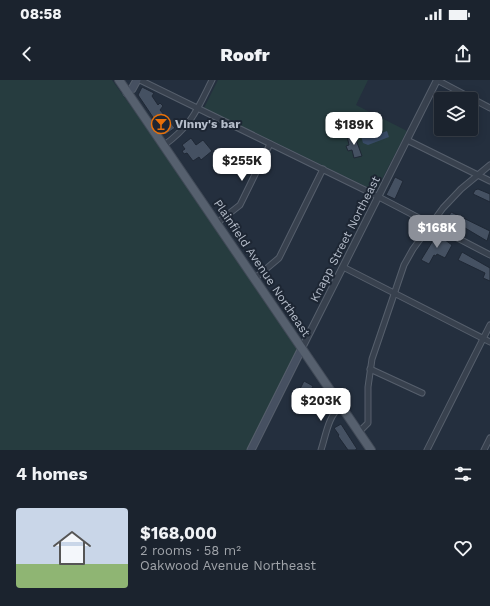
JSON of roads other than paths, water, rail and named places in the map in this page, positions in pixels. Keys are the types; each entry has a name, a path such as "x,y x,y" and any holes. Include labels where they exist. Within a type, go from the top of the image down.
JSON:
{"main road":[{"name":"Plainfield Avenue Northeast","path":"119,80 371,450"},
{"path":"127,92 132,89 138,80"},
{"name":"Knapp Street Northeast","path":"251,450 302,348"}],"street":[{"path":"138,80 323,169 490,255"},
{"path":"163,146 181,133 189,123 212,80"},
{"path":"437,80 490,108"},
{"name":"Knapp Street Northeast","path":"302,348 437,80"},
{"path":"407,140 490,181"},
{"path":"217,224 240,205 270,144"},
{"path":"359,432 368,423 370,369 372,359 393,293 404,265 430,225 448,204 490,165"},
{"path":"254,279 279,258 323,169"},
{"path":"343,267 490,342"},
{"path":"427,450 490,325"},
{"path":"370,369 422,393"},
{"path":"321,450 324,434 336,410 342,406"},
{"path":"484,450 490,438"}],"water":[{"path":"376,126 378,134 387,131 389,137 368,145 363,143 361,136 363,130"}],"place":[{"name":"Vinny's bar","path":"161,124"}]}
